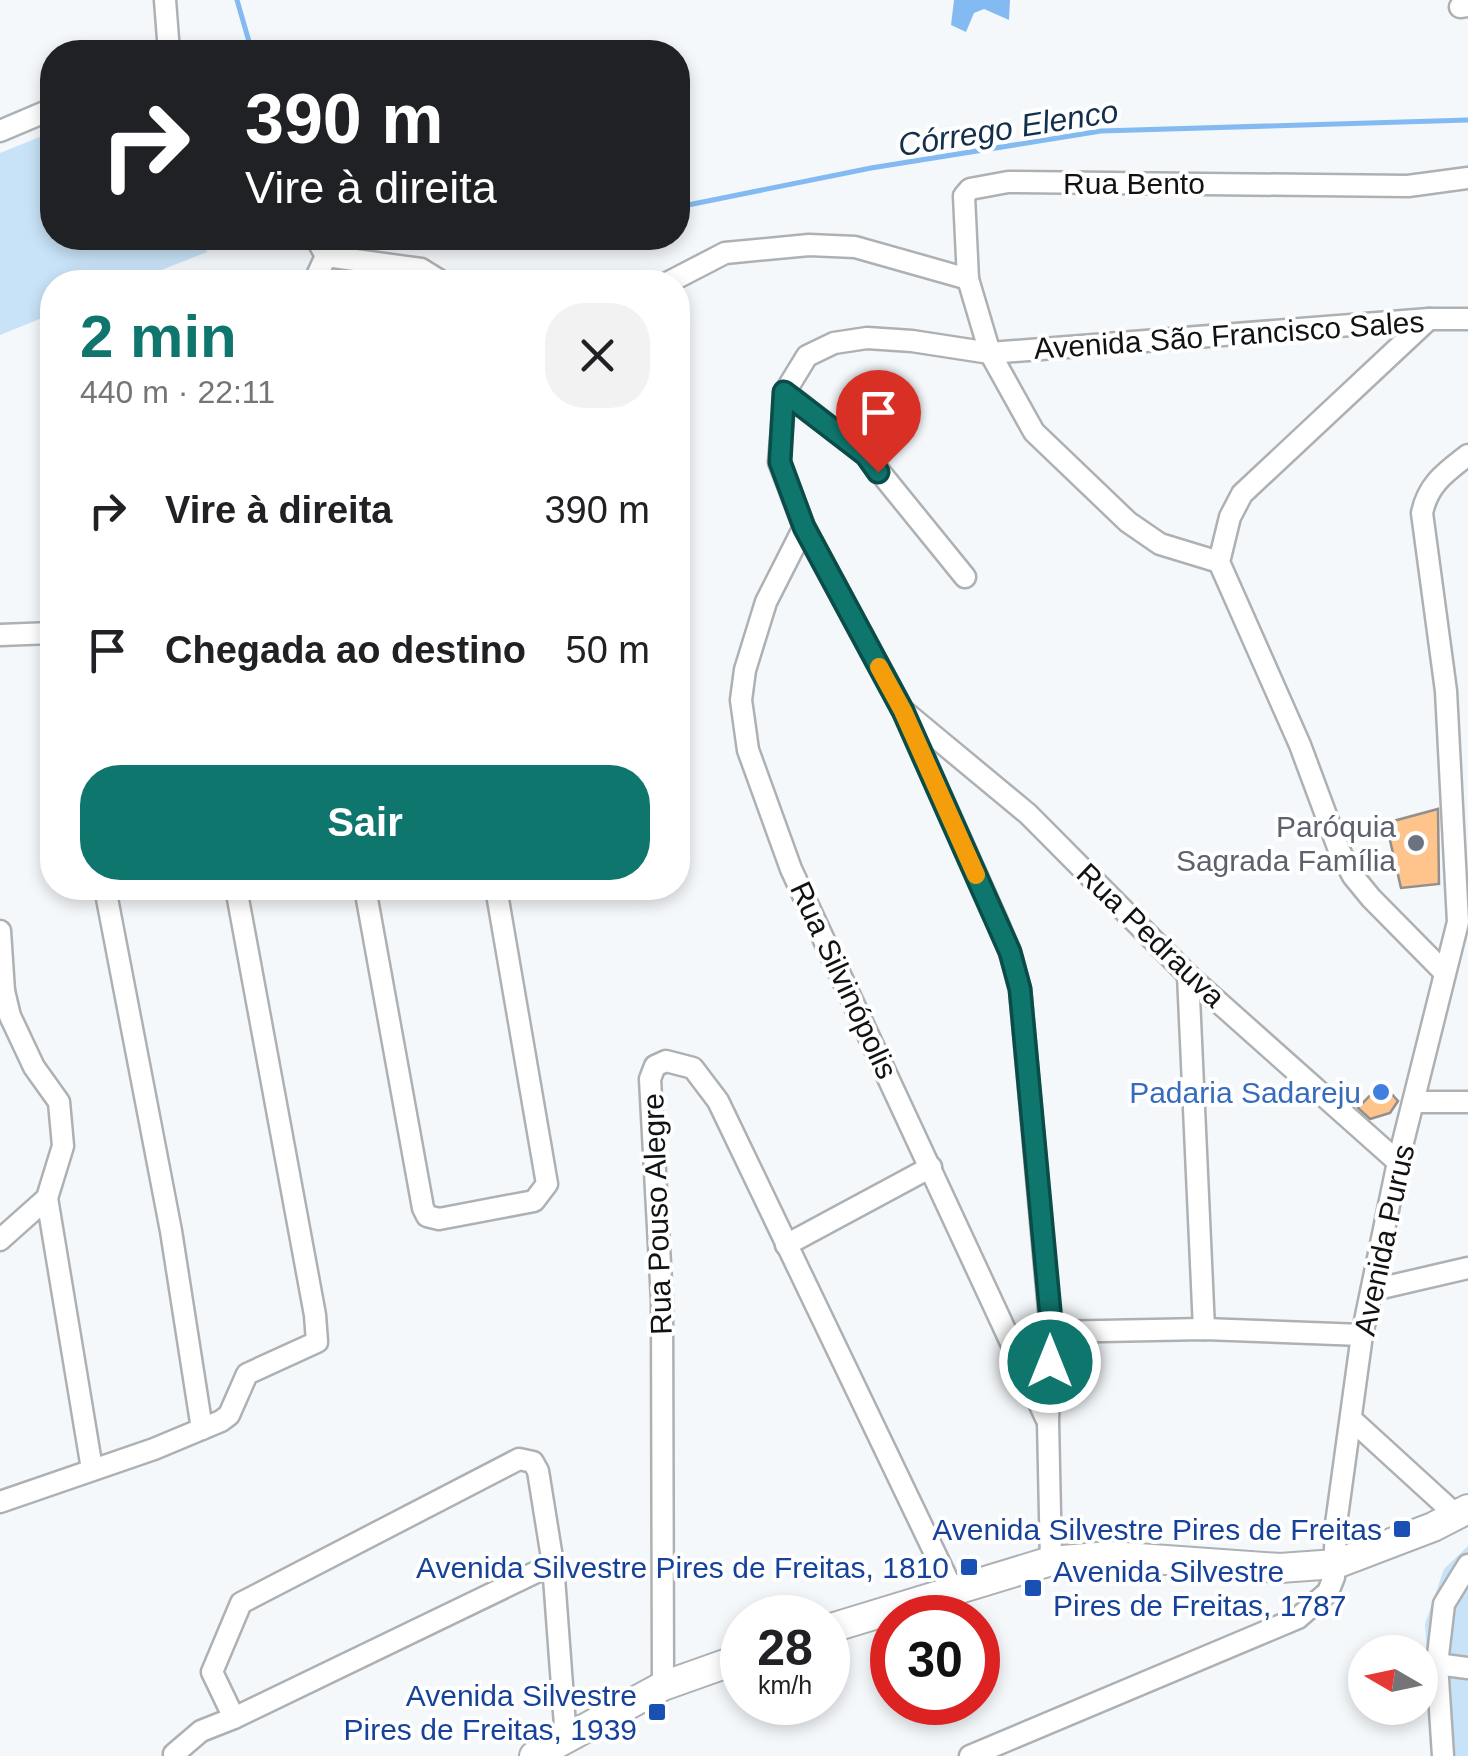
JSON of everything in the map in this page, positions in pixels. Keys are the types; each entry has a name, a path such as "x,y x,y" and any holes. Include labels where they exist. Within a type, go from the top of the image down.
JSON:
{"main road":[{"path":"850,1622 1051,1561 1110,1556 1280,1568 1336,1564 1433,1528 1462,1512"},
{"path":"534,1756 663,1686 720,1666"}],"street":[{"path":"164,0 167,40"},
{"path":"0,131 40,114"},
{"name":"Rua Bento","path":"1219,562 1160,544 1128,522 1034,432 990,353 968,279 964,196 970,189 1008,182 1408,186 1468,178"},
{"path":"690,271 726,253 809,245 855,247 968,279"},
{"path":"335,250 424,270"},
{"path":"1429,319 1242,494 1230,517 1219,562 1353,876 1444,972"},
{"name":"Avenida São Francisco Sales","path":"784,392 807,356 834,343 868,338 990,353 1429,319 1467,320"},
{"path":"784,392 780,462 804,527 903,711 1010,952 1020,989 1052,1332 1048,1421 1051,1561"},
{"path":"784,392 866,455 965,576"},
{"name":"Avenida Purus","path":"1336,1564 1336,1524 1362,1335 1398,1162 1444,972 1463,922 1446,690 1422,513 1435,482 1468,455"},
{"name":"Rua Silvinópolis","path":"804,527 778,576 745,670 742,722 748,750 791,869 1048,1421"},
{"path":"0,635 40,633"},
{"name":"Rua Pedrauva","path":"903,711 1028,814 1188,975 1398,1162"},
{"path":"107,900 171,1231 202,1429"},
{"path":"0,1502 202,1429 228,1415 248,1374 317,1340 238,900"},
{"path":"368,900 422,1208 427,1216 439,1218 534,1201 547,1184 498,900"},
{"path":"0,932 2,991 10,1016 34,1066 58,1102 63,1146 47,1198 92,1468"},
{"path":"1188,975 1204,1329"},
{"name":"Rua Pouso Alegre","path":"663,1686 662,1301 650,1079 656,1066 666,1061 692,1068 706,1082 953,1591"},
{"path":"1415,1102 1468,1102"},
{"path":"786,1245 931,1167"},
{"path":"0,1240 47,1198"},
{"path":"1373,1290 1468,1268"},
{"path":"1052,1332 1204,1329 1362,1335"},
{"path":"1351,1419 1462,1512"},
{"path":"234,1718 212,1672 242,1603 519,1459 533,1462 538,1471 553,1564 566,1739"},
{"path":"174,1754 201,1731 553,1564"},
{"path":"970,1756 1298,1618 1328,1592 1336,1564"},
{"path":"1438,1655 1444,1604 1468,1566"},
{"path":"1438,1664 1468,1668"},
{"path":"1438,1679 1443,1756"}],"shaded area":[{"path":"40,137 40,250 207,252 161,270 40,270 40,319 0,335 0,153"},
{"path":"1468,1546 1468,1756 1433,1756 1431,1725 1438,1725 1438,1635 1426,1635 1425,1624 1444,1569"}],"water":[{"path":"954,0 1010,0 1009,20 984,9 974,13 966,32 951,25"}],"building":[{"name":"Paróquia Sagrada Família","path":"1438,809 1439,884 1401,888 1386,823"},
{"name":"Padaria Sadareju","path":"1382,1083 1398,1101 1390,1113 1370,1119 1358,1108"}],"waterway":[{"name":"Córrego Elenco","path":"237,0 249,40"},
{"name":"Córrego Elenco","path":"690,205 871,168 1101,131 1468,120"}],"slow traffic":[{"path":"879,667 903,711 976,875"}],"place":[{"name":"Paróquia Sagrada Família","path":"1416,843"},
{"name":"Padaria Sadareju","path":"1381,1092"},
{"name":"Avenida Silvestre Pires de Freitas","path":"1402,1529"},
{"name":"Avenida Silvestre Pires de Freitas, 1810","path":"969,1567"},
{"name":"Avenida Silvestre Pires de Freitas, 1787","path":"1033,1588"},
{"name":"Avenida Silvestre Pires de Freitas, 1939","path":"657,1712"}],"route":[{"path":"878,472 866,455 784,392 778,442 780,462 804,527 903,711 1010,952 1020,989 1032,1100 1052,1332 1050,1362"}]}
